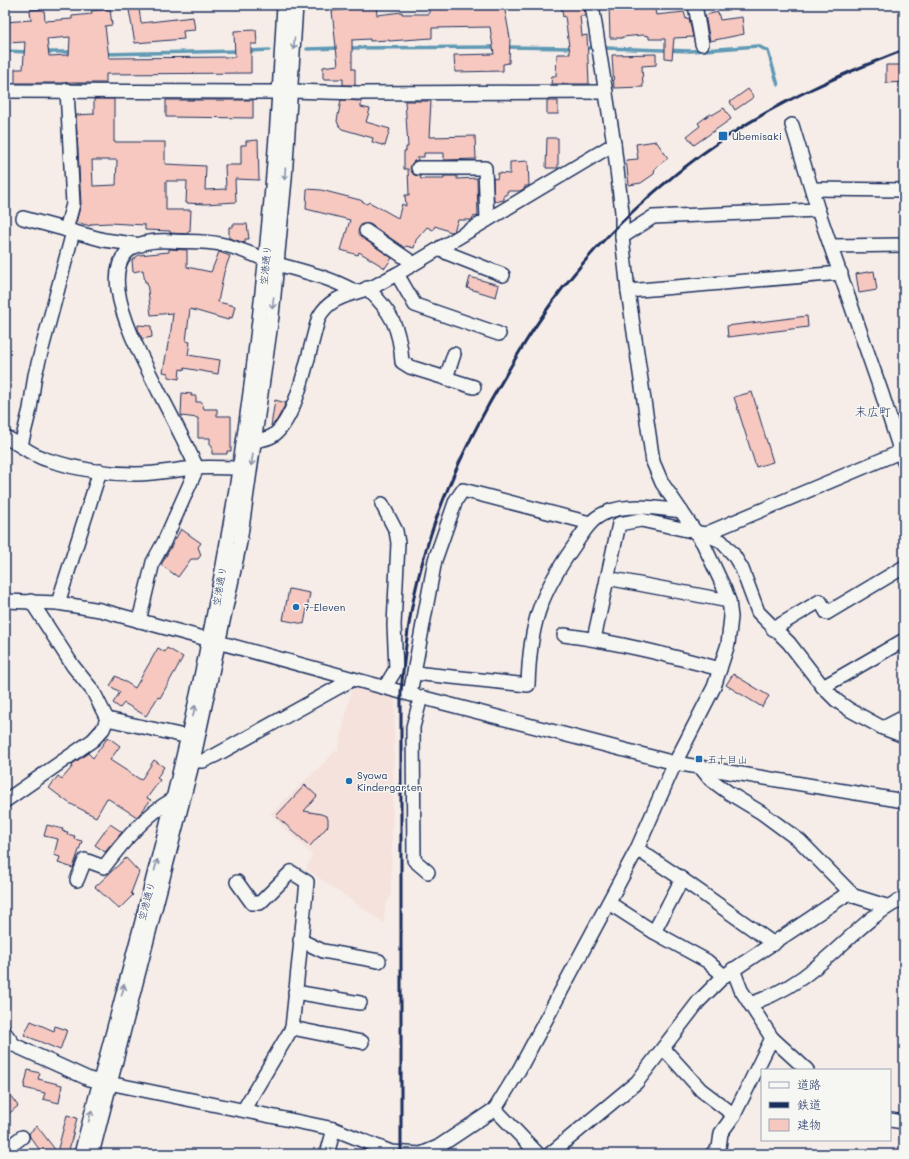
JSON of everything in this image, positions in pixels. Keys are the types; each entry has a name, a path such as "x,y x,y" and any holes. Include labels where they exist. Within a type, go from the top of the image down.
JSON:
{"street":[{"name":"空港通り","path":"284,5 285,92"},
{"name":"空港通り","path":"92,1154 105,1083 172,800 240,542 255,441 272,262 285,92 296,5"},
{"path":"5,1033 9,1047 83,1077 105,1083 244,1109 334,1129 383,1150 421,1154 438,1147 495,1109 519,1070 637,850 675,763 705,705 720,669 731,630 729,601 700,533 680,512 662,483 653,462 628,291 622,237 622,212 614,144 592,5"},
{"path":"695,5 702,44"},
{"path":"21,445 30,409 35,375 70,231 73,204 67,90"},
{"path":"5,91 67,90 360,93 606,92"},
{"path":"700,533 902,457 841,273 818,210 792,125"},
{"path":"255,441 269,438 276,434 292,407 315,330 324,308 334,300 367,288 397,274 413,263 614,144"},
{"path":"418,168 485,168 487,220"},
{"path":"812,189 904,190"},
{"path":"622,237 653,217 818,210"},
{"path":"23,218 104,240 141,245"},
{"path":"366,231 413,263"},
{"path":"139,621 153,562 164,542 196,468 128,330 119,300 117,275 123,258 130,250 158,240 220,244 346,286 354,292"},
{"path":"831,246 904,245"},
{"path":"442,247 447,253 503,275"},
{"name":"空港通り","path":"81,1154 105,1083 193,761 214,641 272,262"},
{"path":"628,291 841,273"},
{"path":"397,274 415,305 499,334"},
{"path":"367,288 386,308 396,326 401,347 402,362 410,367 474,387"},
{"path":"446,378 454,354"},
{"path":"5,437 21,445 36,456 48,461 100,471 137,474 196,468 240,468"},
{"path":"58,603 100,471"},
{"path":"428,872 414,860 414,673 435,560 456,500 463,490 590,524"},
{"path":"382,504 396,531 398,543 394,625 396,669 385,687"},
{"path":"414,673 528,685 529,652 533,627 539,607 547,588 560,566 597,516 623,508 650,507 680,512"},
{"path":"594,639 620,524 641,520 700,533 721,541 733,554 742,569 758,612 794,649 823,687 837,701 883,728 904,736"},
{"path":"773,629 820,601 827,612 904,567"},
{"path":"607,578 729,601"},
{"path":"5,601 58,603 100,610 353,679 675,763 904,801"},
{"path":"5,801 93,740 103,729 107,719 93,691 73,666 31,601"},
{"path":"564,635 594,639 720,669"},
{"path":"823,687 904,640"},
{"path":"193,761 203,760 216,755 353,679"},
{"path":"883,728 904,717"},
{"path":"107,719 188,737"},
{"path":"701,768 710,779 762,813 800,842 854,896 886,906"},
{"path":"77,880 86,860 104,867 140,826 160,807 172,800"},
{"path":"637,850 682,879 774,944"},
{"path":"236,882 252,903 260,903 291,872 307,882 292,1028 244,1109"},
{"path":"654,932 682,879"},
{"path":"550,1154 632,1087 647,1071 699,1001 728,972 774,944 850,892"},
{"path":"750,1004 761,1000 800,979 886,906 904,898"},
{"path":"608,903 654,932 728,972 772,1038 806,1069"},
{"path":"300,940 323,951 378,961"},
{"path":"296,992 360,1003"},
{"path":"292,1028 362,1042"},
{"path":"712,1154 719,1148 721,1133 734,1115 772,1038"},
{"path":"664,1049 701,1090 734,1115"},
{"path":"495,1109 538,1154"},
{"path":"891,1120 904,1122"},
{"path":"327,1154 334,1129"},
{"path":"5,1150 22,1136"}],"shaded area":[{"name":"Syowa Kindergarten","path":"352,687 395,698 391,895 385,906 384,923 306,869 312,855 270,814 338,749"}],"building":[{"path":"361,5 376,5 377,15 402,12 402,14 429,14 429,6 504,5 510,38 509,63 503,64 503,71 455,72 454,55 494,54 490,27 432,28 432,38 389,41 370,41 370,39 352,40 352,69 355,69 355,85 343,85 343,79 323,79 323,67 338,65 332,11 361,8"},
{"path":"561,5 584,7 585,16 580,16 582,36 587,35 589,84 551,84 552,76 556,76 557,54 570,54 565,16 563,17"},
{"path":"609,5 654,5 656,15 684,12 686,19 689,18 693,37 674,38 672,59 665,58 665,39 649,39 649,36 643,35 610,38"},
{"path":"139,8 141,23 193,17 195,30 183,31 184,39 135,43 129,10"},
{"path":"44,9 45,21 72,19 72,16 92,14 91,11 110,9 112,25 105,26 109,58 235,57 234,31 256,30 257,44 251,44 251,73 106,74 106,83 15,83 15,69 23,69 25,42 5,43 5,22 31,20 30,10","holes":["70,37 69,55 49,56 47,39"]},
{"path":"718,12 720,20 742,17 744,34 710,41 705,15"},
{"path":"656,54 656,65 642,66 643,87 614,88 612,55"},
{"path":"886,65 904,65 904,82 886,83"},
{"path":"748,89 754,97 735,110 730,102"},
{"path":"94,99 114,99 114,142 165,142 165,164 206,166 205,190 226,189 225,165 241,165 241,145 246,145 246,141 258,140 259,180 235,179 236,202 205,204 186,203 187,181 166,181 166,210 191,210 190,231 188,231 188,234 170,233 170,231 145,230 145,225 109,223 91,224 90,226 76,222 81,204 76,115 94,114","holes":["92,160 117,160 116,185 93,186"]},
{"path":"166,100 253,100 253,118 166,117"},
{"path":"341,100 361,101 361,107 370,109 366,122 390,129 385,146 372,142 373,138 342,129 339,126 337,121"},
{"path":"405,101 431,101 429,137 475,136 476,159 444,160 444,153 424,153 424,157 418,157 418,160 414,161 410,168 414,175 420,176 421,179 444,179 444,176 457,176 457,179 477,178 478,216 473,217 472,220 458,220 454,231 451,232 435,226 433,230 427,227 416,240 414,248 406,246 405,248 370,224 362,224 358,231 361,237 392,258 385,268 359,252 358,255 341,250 350,220 306,209 307,189 321,190 360,200 367,204 369,202 398,218 402,204 406,206 405,195 409,195 408,169 404,169 404,151 406,151 406,147 408,147"},
{"path":"547,101 558,101 558,114 547,114"},
{"path":"724,108 731,119 694,145 687,136 700,126 698,123 710,114 712,115"},
{"path":"547,138 558,138 558,168 546,168"},
{"path":"656,141 668,158 655,168 654,174 641,183 629,185 626,160 638,159 636,144"},
{"path":"528,161 529,186 525,186 525,188 520,191 507,191 507,195 504,195 504,200 494,202 493,178 497,179 498,173 510,174 510,162"},
{"path":"233,224 247,224 249,239 245,239 245,243 229,238 229,227 233,227"},
{"path":"169,249 187,250 187,267 211,272 219,252 230,256 224,272 218,302 235,306 232,318 229,317 228,320 190,309 186,341 190,342 188,355 220,360 218,374 184,368 184,370 180,369 179,379 168,377 168,373 163,372 170,338 173,313 151,315 147,282 145,282 143,270 133,272 132,260 139,255 169,252"},
{"path":"874,271 877,290 859,293 856,274"},
{"path":"470,277 499,285 496,297 467,288"},
{"path":"807,316 808,327 728,337 727,326"},
{"path":"138,325 151,326 152,337 142,339"},
{"path":"752,392 773,462 756,467 734,397"},
{"path":"182,393 196,396 196,402 202,402 204,409 217,409 217,416 231,416 231,451 227,451 227,454 212,454 210,438 198,438 198,418 181,416"},
{"path":"275,400 286,403 277,420 271,426"},
{"path":"181,529 201,543 198,547 201,555 198,559 191,559 178,577 161,565"},
{"name":"7-Eleven","path":"289,589 310,593 304,624 283,620"},
{"path":"158,648 165,652 167,648 183,657 160,698 158,697 146,716 124,703 120,708 113,703 120,692 110,686 116,676 135,688"},
{"path":"733,674 769,696 762,707 726,685"},
{"path":"108,737 120,746 110,760 141,780 154,760 164,767 157,778 160,780 147,798 151,800 137,817 107,798 96,817 69,803 49,788 58,776 62,779 73,766 71,765 88,753 93,758"},
{"path":"305,785 317,796 304,811 321,814 326,816 328,819 328,826 310,846 276,816"},
{"path":"110,824 122,832 105,852 95,845"},
{"path":"47,825 63,829 62,831 68,832 67,834 75,836 74,839 82,841 73,868 58,863 60,857 54,855 58,839 44,836"},
{"path":"126,858 139,872 131,893 133,895 119,909 95,887"},
{"path":"31,1021 54,1031 55,1026 67,1030 60,1050 24,1035"},
{"path":"28,1070 40,1073 38,1079 62,1085 59,1103 43,1099 45,1093 24,1088"},
{"path":"5,1088 18,1106 5,1117"},
{"path":"67,1115 77,1118 68,1154 43,1154 30,1137 29,1133 37,1126 57,1152"}],"waterway":[{"path":"605,48 691,51 758,46 768,51 778,85"},
{"path":"349,48 497,47"},
{"path":"505,47 573,48"},
{"path":"307,49 341,48"},
{"path":"583,48 597,48"},
{"path":"248,51 269,50"},
{"path":"5,51 28,52"},
{"path":"104,54 238,51"},
{"path":"44,52 74,52"}],"railway":[{"path":"401,1154 401,692 408,627 418,580 435,522 459,462 489,404 544,313 590,255 632,212 678,172 746,124 812,89 904,50"}],"place":[{"name":"Ubemisaki","path":"723,136"},
{"name":"7-Eleven","path":"296,607"},
{"name":"五十目山","path":"699,759"},
{"name":"Syowa Kindergarten","path":"349,781"}],"district":[{"name":"末広町","path":"873,412"}]}
